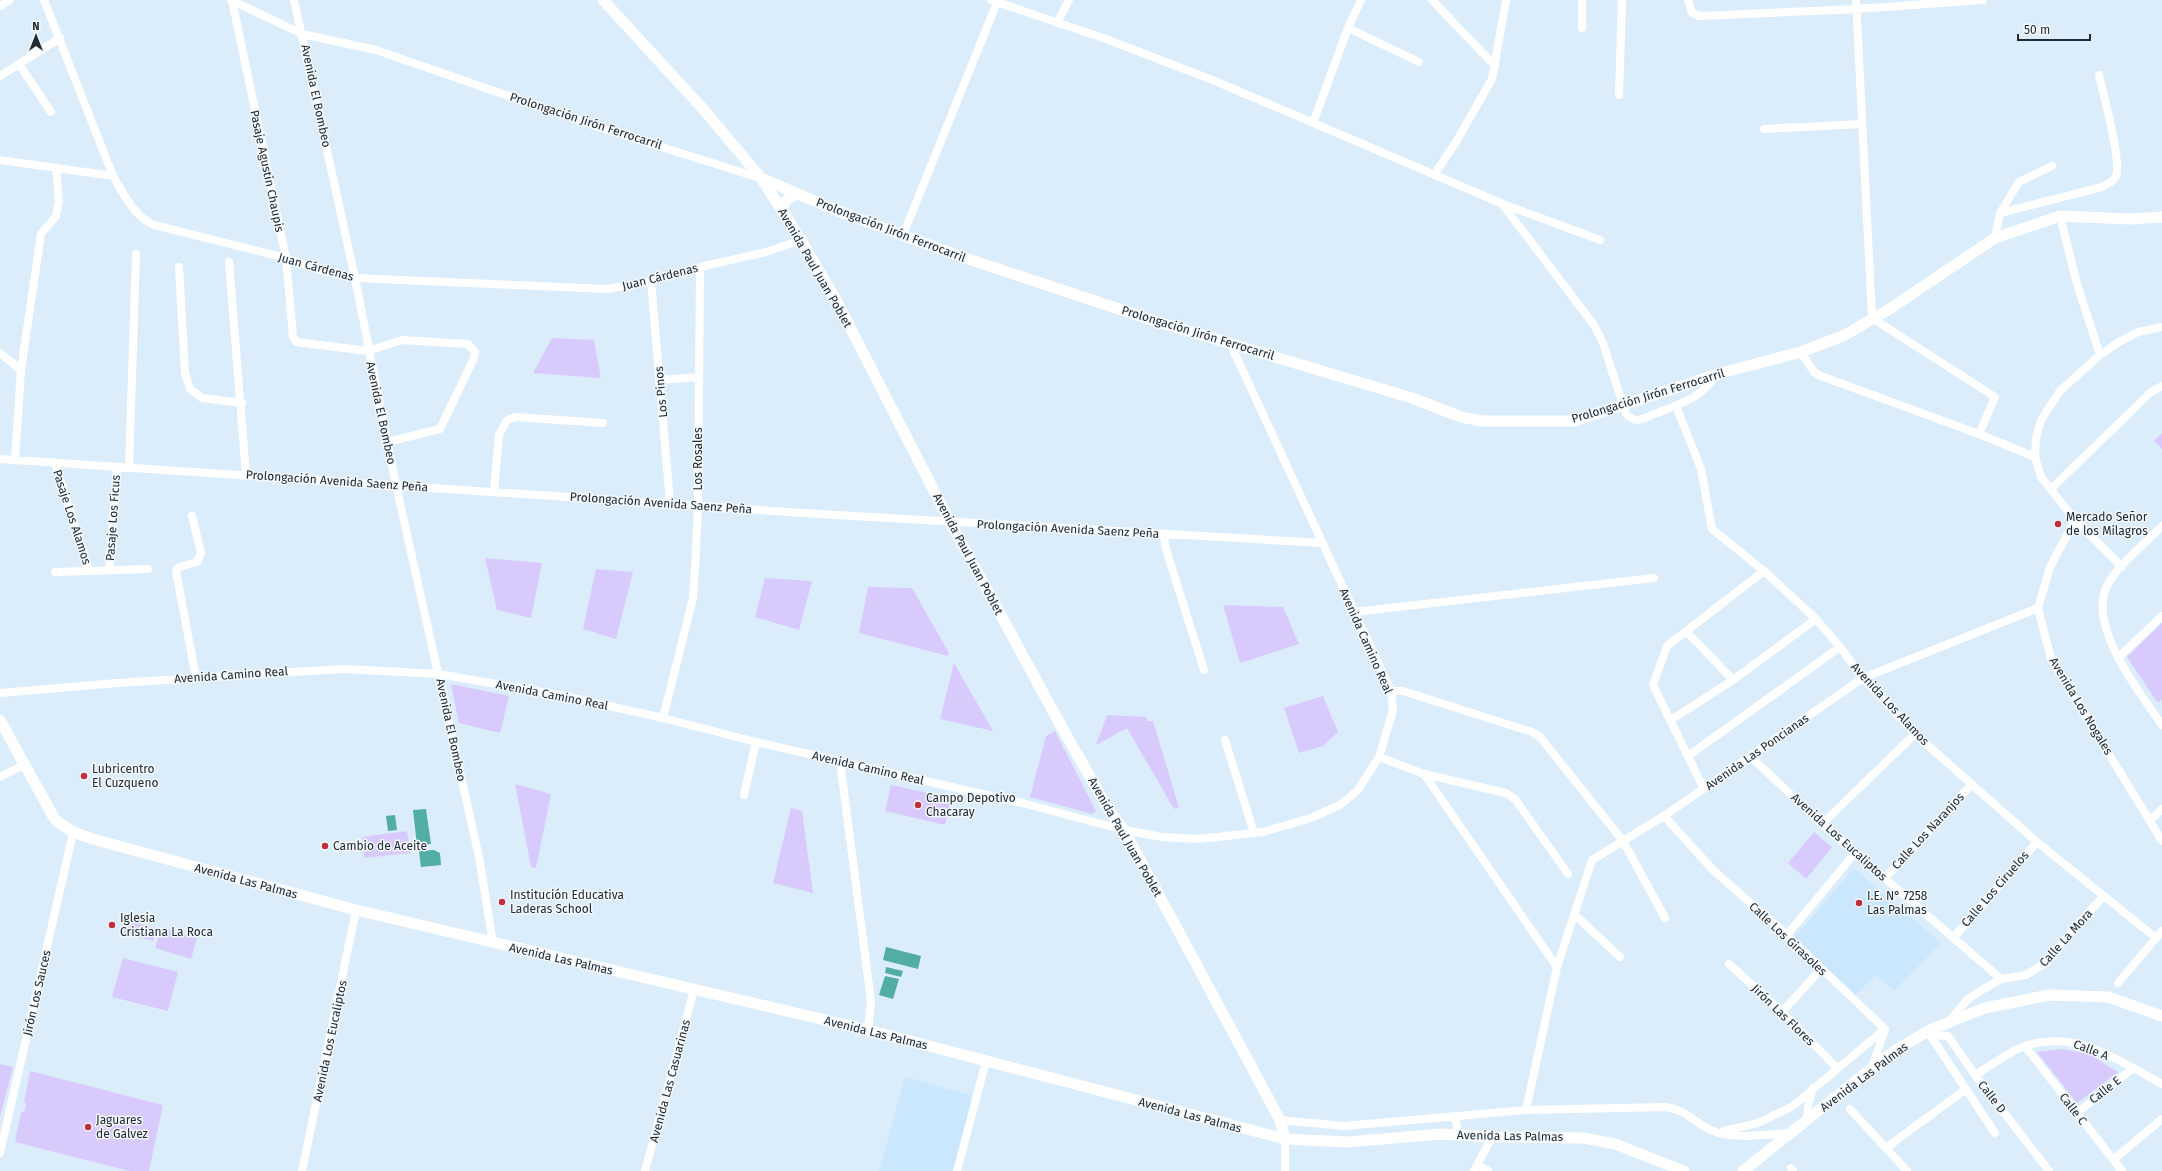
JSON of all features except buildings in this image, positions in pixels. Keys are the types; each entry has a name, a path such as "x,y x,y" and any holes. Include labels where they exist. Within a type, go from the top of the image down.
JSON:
{"street":[{"path":"0,6 10,0"},
{"name":"Juan Cárdenas","path":"44,0 113,176 127,201 143,220 154,225 286,258 326,272 355,278 608,289 651,281 700,267 766,252 801,240"},
{"name":"Prolongación Jirón Ferrocarril","path":"231,0 302,34 376,50 601,128 760,178 903,235 1120,310 1412,398 1461,417 1475,420 1574,421 1715,375 1802,352 1845,335 1995,238 2060,216 2130,219 2162,217"},
{"name":"Pasaje Agustín Chaupis","path":"231,0 286,258 292,337 296,342 368,351"},
{"name":"Avenida El Bombeo","path":"294,0 355,278 368,351 396,486 479,857 493,943"},
{"name":"Avenida Paul Juan Poblet","path":"603,0 704,110 760,178 801,240 834,296 950,522 1060,724 1110,812 1124,830 1280,1120 1285,1139"},
{"path":"1058,23 1069,0"},
{"path":"1313,123 1348,28 1361,0"},
{"path":"1432,0 1495,66"},
{"path":"1434,175 1492,79 1506,0"},
{"path":"1582,0 1582,28"},
{"path":"1619,95 1622,0"},
{"path":"1688,0 1692,13 1699,16 1857,9 1983,0"},
{"path":"1856,0 1872,318 1995,397 1979,434"},
{"path":"903,235 995,1 1106,39 1215,81 1503,204 1600,240"},
{"path":"1348,28 1419,62"},
{"path":"0,76 60,38"},
{"path":"19,64 51,112"},
{"path":"2000,213 2102,187 2112,182 2116,177 2117,162 2099,75"},
{"path":"1764,130 1862,124"},
{"path":"0,160 113,176"},
{"path":"1995,238 2000,213 2019,182 2052,166"},
{"path":"15,460 21,370 41,234 56,216 59,202 56,168"},
{"path":"782,210 784,202 789,197 798,194"},
{"path":"1503,204 1594,325 1603,343 1628,416 1638,420 1676,406 1706,387 1712,382 1715,375"},
{"path":"2060,216 2077,284 2100,355"},
{"path":"129,467 136,254"},
{"path":"230,262 242,403 246,475"},
{"path":"179,267 185,373 190,389 202,398 242,403"},
{"name":"Los Rosales","path":"663,718 693,598 698,506 700,267"},
{"name":"Los Pinos","path":"651,281 670,503"},
{"path":"2122,567 2075,520 2041,477 2035,457 2036,438 2045,414 2060,391 2100,355 2119,342 2138,332 2162,327"},
{"path":"368,351 402,340 468,344 475,352 474,358 440,429 387,442"},
{"name":"Avenida Camino Real","path":"0,693 196,678 344,669 439,674 564,696 663,718 840,762 1026,804 1124,830 1162,837 1198,839 1254,833 1311,818 1340,805 1358,790 1379,757 1393,710 1391,691 1230,343"},
{"path":"1802,352 1814,372 1821,376 1979,434 2035,457"},
{"path":"0,353 9,363 21,370"},
{"path":"659,380 699,377"},
{"path":"2051,489 2150,392 2162,386"},
{"name":"Avenida Los Alamos","path":"1676,406 1700,469 1712,529 1764,571 1816,619 1840,647 1863,678 1915,734 2037,842 2103,897 2156,938"},
{"path":"494,491 499,435 507,420 516,417 603,423"},
{"name":"Prolongación Avenida Saenz Peña","path":"0,459 396,486 494,491 698,506 1164,535 1322,543"},
{"name":"Pasaje Los Alamos","path":"55,462 90,571"},
{"name":"Pasaje Los Ficus","path":"109,570 116,466"},
{"path":"192,516 201,553 197,562 179,567 176,571 196,678"},
{"path":"2038,608 2050,567 2075,520"},
{"path":"2160,719 2118,658 2102,608 2108,584 2122,567 2162,526"},
{"path":"1164,535 1165,546 1204,670"},
{"path":"55,572 148,568"},
{"path":"1704,789 1653,685 1667,646 1764,571"},
{"path":"1354,612 1654,578"},
{"name":"Avenida Las Poncianas","path":"1526,1110 1557,967 1592,860 1664,816 1863,678 2038,608"},
{"name":"Avenida Los Nogales","path":"2038,608 2051,659 2162,841"},
{"path":"2118,658 2162,616"},
{"path":"1671,720 1733,680 1816,619"},
{"path":"1687,632 1733,680"},
{"path":"1688,756 1840,647"},
{"path":"1391,691 1403,691 1532,732 1540,737 1623,841 1665,918"},
{"name":"Avenida Las Palmas","path":"0,720 54,818 73,833 356,910 868,1030 1285,1139 1348,1142 1441,1134 1492,1138 1584,1138 1615,1144 1684,1171"},
{"path":"1822,824 1915,734"},
{"path":"1225,740 1254,833"},
{"path":"744,794 756,742"},
{"name":"Avenida Los Eucaliptos","path":"1751,756 1822,824 2001,979"},
{"path":"1379,757 1424,774 1506,793 1515,799 1568,874"},
{"path":"840,762 872,1002 868,1030"},
{"path":"0,777 24,765"},
{"path":"1424,774 1557,967"},
{"name":"Calle Los Naranjos","path":"1885,878 1972,784"},
{"path":"2150,820 2162,809"},
{"name":"Calle Los Girasoles","path":"1664,816 1714,871 1885,1029"},
{"name":"Jirón Los Sauces","path":"0,1153 73,833"},
{"name":"Calle Los Ciruelos","path":"1954,937 2037,842"},
{"path":"1786,936 1855,853"},
{"name":"Calle La Mora","path":"1947,1023 1968,999 2001,979 2026,975 2047,962 2077,925 2103,897"},
{"name":"Avenida Los Eucaliptos","path":"302,1171 356,910"},
{"path":"1574,914 1620,957"},
{"path":"2118,983 2162,931"},
{"name":"Jirón Las Flores","path":"1728,964 1782,1012 1837,1068"},
{"path":"1782,1012 1820,970"},
{"name":"Avenida Las Casuarinas","path":"645,1171 694,990"},
{"name":"Avenida Las Palmas","path":"1743,1171 1899,1048 1947,1023 1985,1008 2049,995 2108,997 2162,1016"},
{"path":"1717,1133 1758,1123 1794,1106 1837,1068 1885,1029"},
{"path":"1872,1068 1885,1029"},
{"path":"1929,1033 1995,1133"},
{"name":"Calle D","path":"1929,1033 1948,1036 1975,1075 2049,1171"},
{"name":"Calle A","path":"1975,1075 2025,1046 2052,1040 2081,1043 2162,1084"},
{"name":"Calle C","path":"2025,1046 2122,1171"},
{"path":"957,1171 986,1061"},
{"name":"Calle E","path":"2076,1113 2133,1068"},
{"path":"1807,1121 1808,1106 1814,1088"},
{"path":"1886,1148 1966,1089"},
{"path":"1280,1120 1344,1126 1526,1110 1673,1108 1685,1112 1717,1133 1755,1135 1792,1133"},
{"path":"1850,1108 1907,1171"},
{"path":"1455,1117 1459,1135"},
{"path":"2113,1160 2161,1123"},
{"path":"1488,1171 1476,1168 1492,1138"},
{"path":"1285,1139 1286,1171"}],"shaded area":[{"path":"552,338 594,340 601,378 533,373"},
{"path":"2162,433 2162,449 2154,441"},
{"path":"485,558 542,563 531,618 497,610"},
{"path":"596,569 633,572 616,639 583,629"},
{"path":"765,578 812,581 799,630 755,617"},
{"path":"868,587 912,588 949,653 948,656 859,633"},
{"path":"1223,605 1283,607 1299,644 1240,663"},
{"path":"2162,623 2162,699 2158,703 2127,657"},
{"path":"954,663 993,731 940,719"},
{"path":"451,684 509,696 500,733 459,723"},
{"path":"1323,696 1338,732 1323,746 1299,753 1284,708"},
{"path":"1107,715 1147,717 1147,721 1153,721 1179,808 1174,809 1127,728 1096,745"},
{"path":"1055,731 1096,811 1092,814 1030,797 1046,736"},
{"path":"515,784 551,794 536,868 531,867"},
{"name":"Campo Depotivo Chacaray","path":"891,785 951,798 945,825 885,811"},
{"path":"791,808 802,811 813,893 773,883"},
{"path":"426,809 431,844 417,845 413,810"},
{"path":"395,815 397,830 388,831 386,816"},
{"path":"407,831 410,853 364,858 362,837"},
{"path":"1814,832 1832,847 1806,879 1788,863"},
{"path":"434,850 440,853 441,865 421,867 419,851"},
{"name":"I.E. N° 7258 Las Palmas","path":"1854,868 1941,943 1894,991 1877,975 1854,996 1794,938"},
{"path":"127,920 157,929 153,941 124,933"},
{"path":"161,928 197,938 191,959 155,948"},
{"path":"886,947 921,956 918,969 883,960"},
{"path":"123,958 178,972 168,1011 112,997"},
{"path":"886,967 903,971 901,977 885,973"},
{"path":"885,976 899,979 893,999 879,995"},
{"path":"2062,1049 2089,1054 2118,1072 2077,1103 2037,1052"},
{"path":"0,1064 13,1067 0,1117"},
{"name":"Jaguares de Galvez","path":"30,1071 163,1105 149,1171 129,1171 15,1142 21,1112 25,1111 26,1104 24,1102"},
{"path":"905,1077 970,1095 974,1100 954,1171 879,1171"}],"place":[{"name":"Mercado Señor de los Milagros","path":"2058,524"},
{"name":"Lubricentro El Cuzqueno","path":"84,776"},
{"name":"Campo Depotivo Chacaray","path":"918,805"},
{"name":"Cambio de Aceite","path":"325,846"},
{"name":"Institución Educativa Laderas School","path":"502,902"},
{"name":"I.E. N° 7258 Las Palmas","path":"1859,903"},
{"name":"Iglesia Cristiana La Roca","path":"112,925"},
{"name":"Jaguares de Galvez","path":"88,1127"}]}
